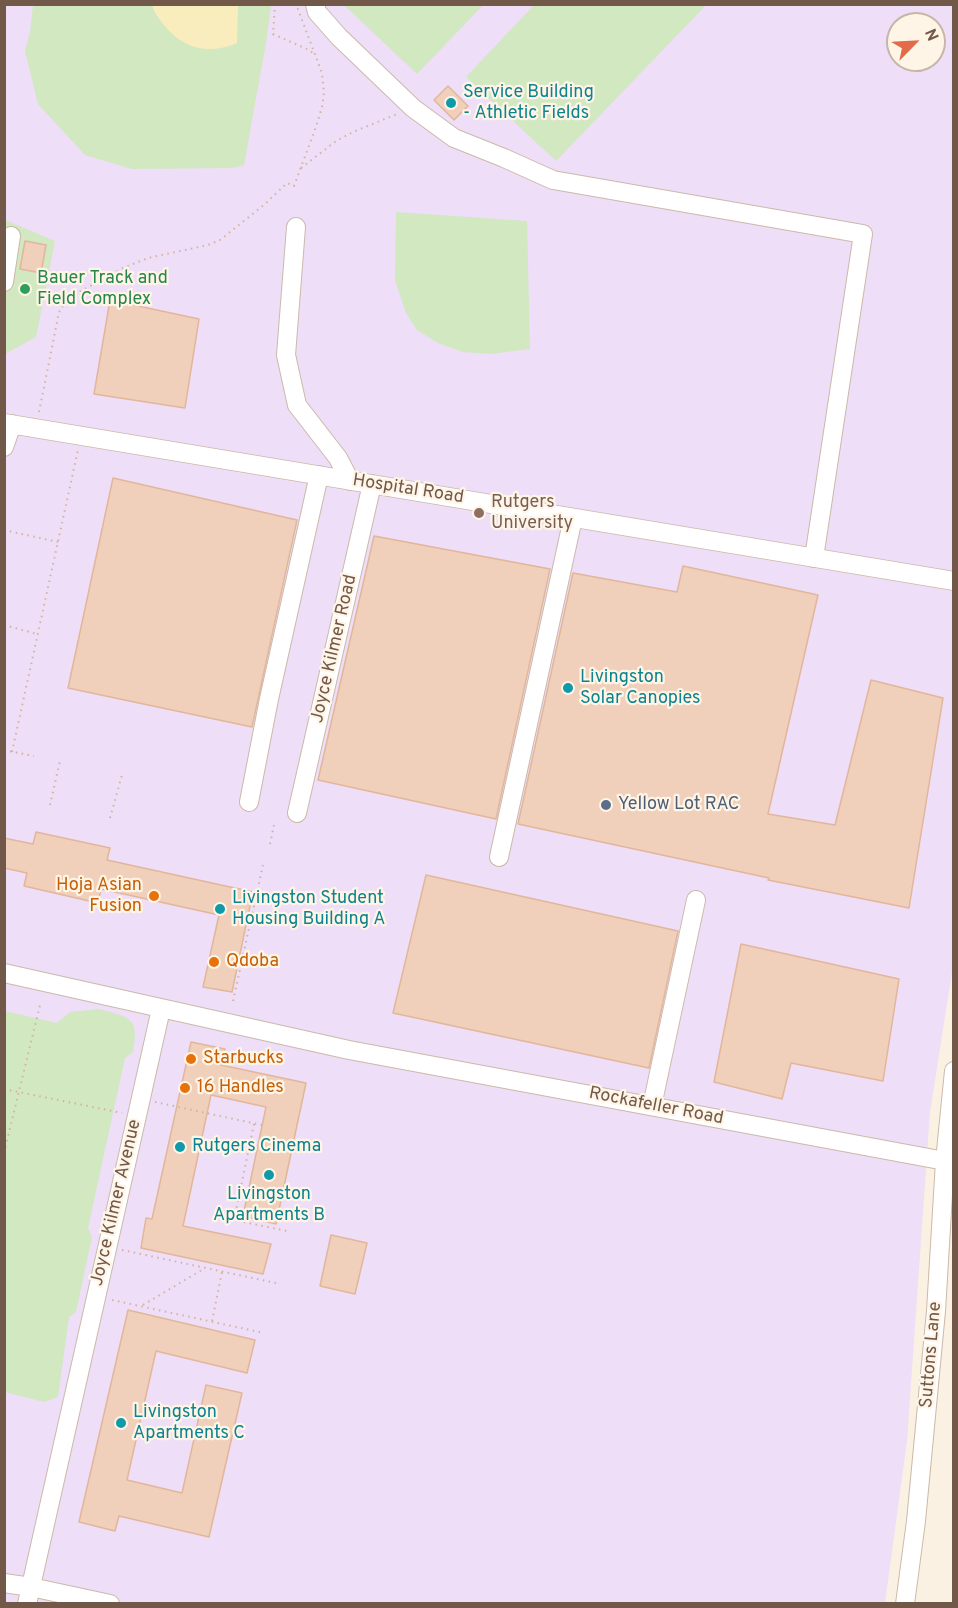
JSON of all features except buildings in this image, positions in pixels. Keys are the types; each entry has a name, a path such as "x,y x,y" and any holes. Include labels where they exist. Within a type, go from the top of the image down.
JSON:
{"street":[{"path":"315,4 317,12 339,37 413,108 454,138 553,180 863,234 814,558"},
{"path":"296,227 286,356 297,405 338,458 350,480"},
{"path":"4,282 11,236"},
{"path":"4,447 8,423"},
{"name":"Hospital Road","path":"8,423 954,581"},
{"path":"249,802 269,699 319,475"},
{"name":"Joyce Kilmer Road","path":"297,813 372,484"},
{"path":"499,857 573,518"},
{"path":"652,1106 696,900"},
{"path":"4,973 161,1009"},
{"name":"Rockafeller Road","path":"161,1009 368,1053 945,1161"},
{"name":"Joyce Kilmer Avenue","path":"29,1595 161,1009"},
{"name":"Suttons Lane","path":"905,1604 945,1313 945,1161 954,1071"},
{"path":"4,1583 29,1595 110,1604"}],"path":[{"path":"274,4 273,34 316,55"},
{"path":"39,415 59,312 68,298 123,268 148,258 208,245 220,240 287,183 294,186 322,107 324,93 322,73 296,4"},
{"path":"301,168 336,141 413,108"},
{"path":"12,752 79,445"},
{"path":"4,530 58,542"},
{"path":"4,626 38,634"},
{"path":"4,750 34,756"},
{"path":"50,805 60,761"},
{"path":"110,818 122,775"},
{"path":"270,844 274,825"},
{"path":"233,1001 264,865"},
{"path":"4,1153 40,1005"},
{"path":"4,1089 262,1125"},
{"path":"254,1124 234,1220 286,1231"},
{"path":"107,1247 276,1283"},
{"path":"142,1306 205,1268"},
{"path":"212,1321 222,1272"},
{"path":"96,1296 264,1333"}],"shaded area":[{"name":"Rutgers University","path":"5,5 953,5 953,966 930,1112 907,1441 885,1603 5,1604"}],"green space":[{"path":"535,4 706,5 556,161 466,77"},
{"path":"33,5 271,5 244,165 232,168 132,169 85,155 38,104 25,51"},
{"path":"344,5 483,5 417,74"},
{"path":"396,212 527,221 530,349 490,354 463,352 438,343 417,330 406,313 395,280"},
{"name":"Bauer Track and Field Complex","path":"5,220 55,241 36,337 5,354"},
{"path":"99,1009 130,1020 135,1032 135,1040 133,1052 125,1058 88,1228 92,1237 76,1312 69,1317 58,1397 44,1402 5,1392 5,1011 57,1023 70,1012"}],"sand":[{"path":"152,5 238,5 237,43 227,47 207,49 197,48 179,40 159,18"}],"place":[{"name":"Service Building - Athletic Fields","path":"451,103"},
{"name":"Bauer Track and Field Complex","path":"25,289"},
{"name":"Rutgers University","path":"479,513"},
{"name":"Livingston Solar Canopies","path":"568,688"},
{"name":"Yellow Lot RAC","path":"606,805"},
{"name":"Hoja Asian Fusion","path":"154,896"},
{"name":"Livingston Student Housing Building A","path":"220,909"},
{"name":"Qdoba","path":"214,962"},
{"name":"Starbucks","path":"191,1059"},
{"name":"16 Handles","path":"185,1088"},
{"name":"Rutgers Cinema","path":"180,1147"},
{"name":"Livingston Apartments B","path":"269,1175"},
{"name":"Livingston Apartments C","path":"121,1423"}]}
